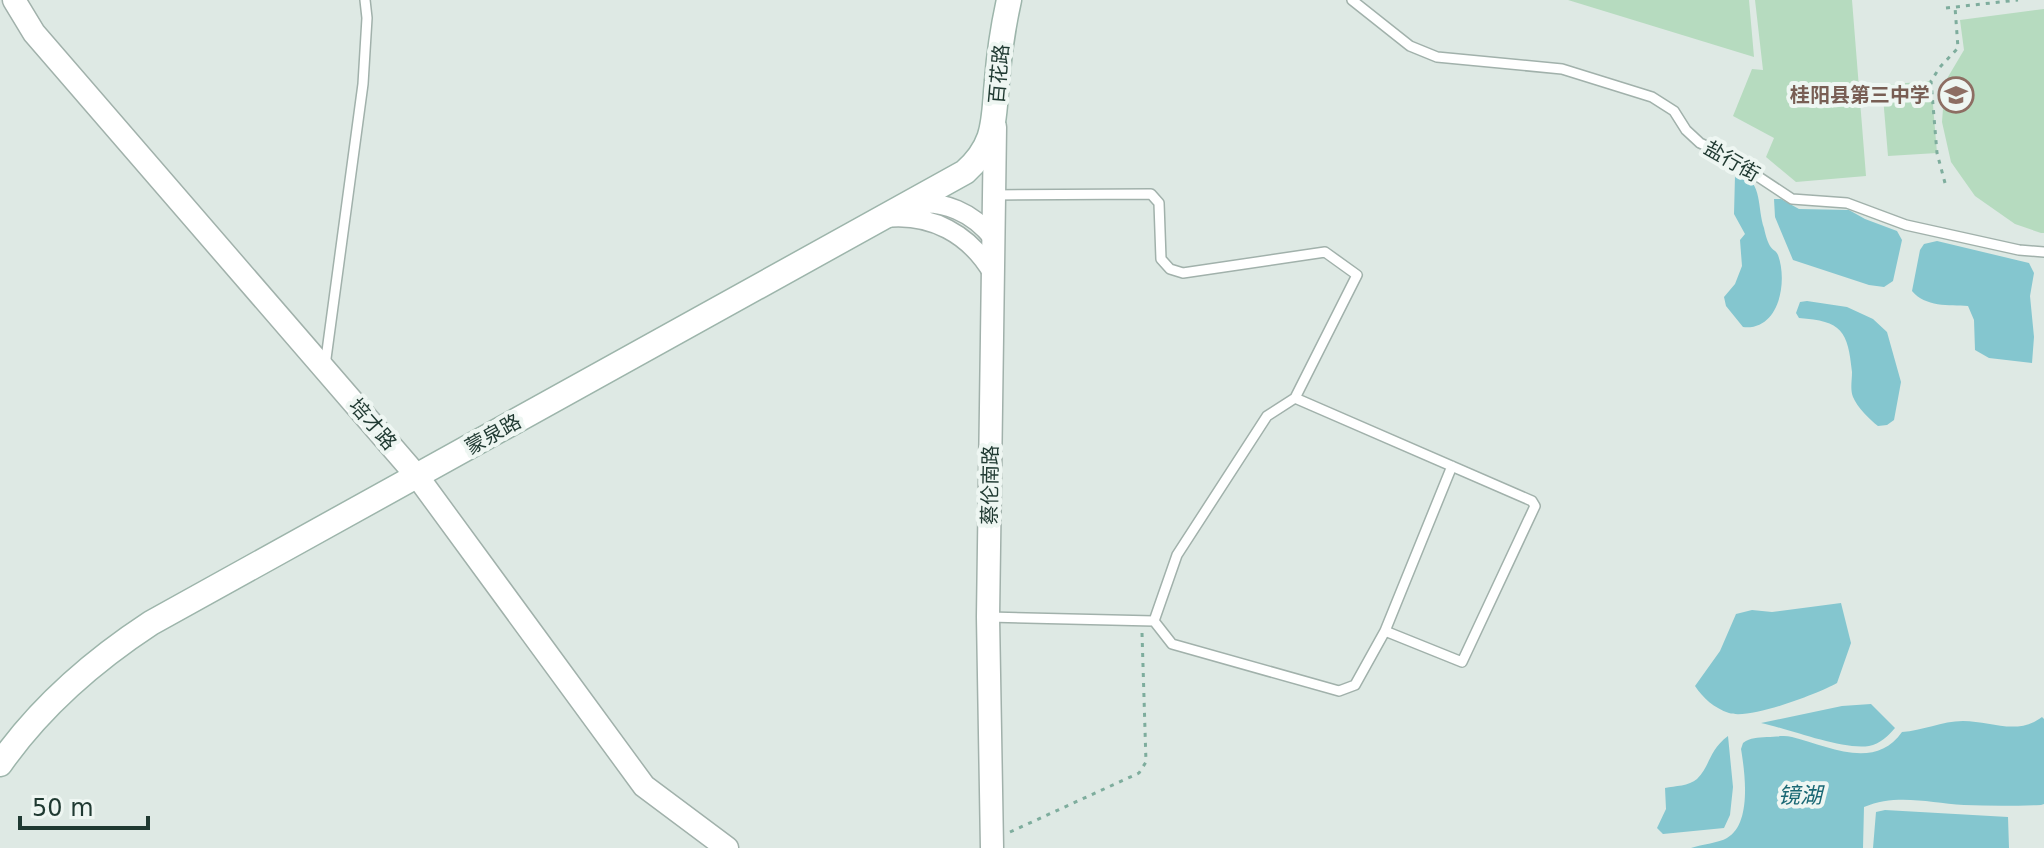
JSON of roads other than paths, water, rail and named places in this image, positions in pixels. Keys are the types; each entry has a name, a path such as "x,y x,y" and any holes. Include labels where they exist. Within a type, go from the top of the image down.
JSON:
{"main road":[{"name":"百花路","path":"992,0 995,122"},
{"name":"百花路","path":"995,122 1000,48 1009,0"},
{"name":"蒙泉路","path":"0,764 44,710 77,678 122,642 181,606 954,179 974,163 988,143 995,122"}],"street":[{"name":"培才路","path":"14,0 34,33 417,476 644,786 727,848"},
{"name":"蔡伦南路","path":"992,844 988,617 995,122"},
{"path":"905,206 930,203 955,208 976,220 993,238"},
{"path":"882,219 908,217 945,227 968,242 993,274"}],"lane":[{"path":"325,369 363,84 367,18 365,0"},
{"name":"盐行街","path":"1352,0 1410,46 1437,57 1562,69 1652,97 1674,111 1686,130 1700,143 1724,154 1792,199 1847,203 1906,225 2019,250 2044,252"},
{"path":"994,195 1151,194 1159,203 1161,259 1170,269 1183,273 1325,252 1357,275 1295,398 1267,416 1177,555 1154,621"},
{"path":"1295,398 1532,501 1535,506 1462,662 1385,631"},
{"path":"1154,621 1172,644 1339,691 1355,685 1385,631 1452,466"},
{"path":"988,617 1154,621"}],"water":[{"path":"1741,174 1753,183 1756,190 1766,237 1778,255 1782,278 1773,313 1755,326 1743,327 1726,306 1724,297 1735,284 1742,266 1740,240 1745,234 1734,214 1735,176"},
{"path":"1774,199 1781,199 1799,209 1849,210 1897,231 1902,240 1893,281 1884,287 1869,285 1793,260 1775,217"},
{"path":"1937,241 2029,263 2034,273 2030,296 2034,337 2032,363 1989,358 1975,350 1974,320 1968,306 1930,303 1912,291 1920,250 1924,244"},
{"path":"1800,302 1847,307 1873,319 1887,332 1901,382 1894,420 1887,425 1878,426 1855,401 1848,347 1840,331 1825,322 1799,318 1796,313"},
{"path":"1841,603 1851,643 1837,683 1783,705 1739,714 1729,713 1714,705 1695,686 1720,651 1736,614"},
{"name":"镜湖","path":"1871,704 1895,728 1880,742 1869,746 1844,745 1761,723 1842,706"},
{"name":"镜湖","path":"2042,717 2044,804 1983,806 1889,800 1864,807 1863,848 1691,848 1727,838 1740,822 1745,797 1741,749 1743,743 1749,740 1789,736 1836,750 1865,753 1891,744 1902,732 1963,721 2023,726"},
{"name":"镜湖","path":"1728,736 1733,787 1730,815 1724,828 1663,834 1657,828 1666,809 1665,788 1697,779 1717,747"},
{"name":"镜湖","path":"1876,812 2008,817 2009,848 1873,848"}],"place":[{"name":"桂阳县第三中学","path":"1956,95"}]}
